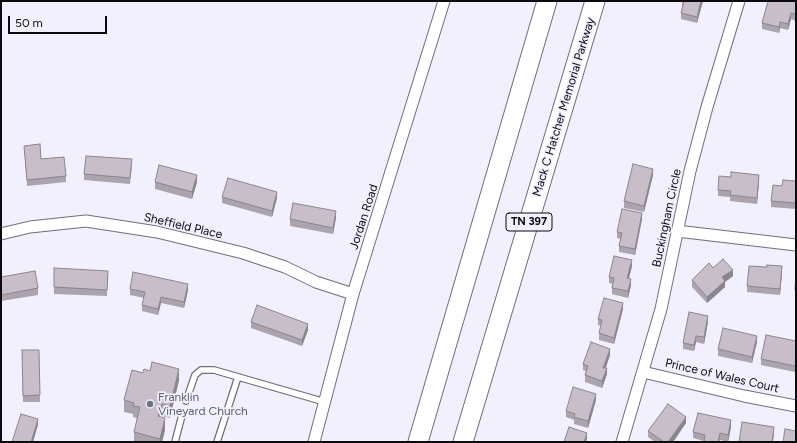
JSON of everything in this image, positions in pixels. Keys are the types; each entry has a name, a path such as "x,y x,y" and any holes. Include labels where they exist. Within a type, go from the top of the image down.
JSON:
{"highway":[{"path":"418,442 547,1"},
{"name":"Mack C Hatcher Memorial Parkway","path":"464,442 595,1"}],"street":[{"name":"Jordan Road","path":"314,442 353,294 444,1"},
{"name":"Buckingham Circle","path":"622,442 661,309 690,171 707,107 739,1"},
{"name":"Sheffield Place","path":"1,234 30,227 86,222 157,232 242,253 285,267 316,282 353,294"},
{"path":"677,231 796,245"},
{"name":"Prince of Wales Court","path":"643,372 744,396 796,406"}],"lane":[{"path":"186,401 193,378 201,370 214,370 325,402"},
{"path":"217,442 238,377"},
{"path":"175,442 182,415"}],"building":[{"path":"684,1 701,1 697,17 681,13"},
{"path":"768,1 796,1 796,14 791,13 788,24 780,22 779,27 762,23"},
{"path":"40,144 41,159 64,157 66,176 27,180 24,146"},
{"path":"86,156 132,159 130,178 84,174"},
{"path":"633,164 653,169 644,206 624,201"},
{"path":"159,165 197,175 192,192 155,182"},
{"path":"731,172 759,175 757,198 730,195 731,191 718,190 719,176 731,177"},
{"path":"228,178 277,192 272,211 222,197"},
{"path":"783,180 796,181 796,203 771,201 773,185 782,186"},
{"path":"293,203 336,211 333,228 290,219"},
{"path":"622,209 642,213 635,249 619,246 622,233 617,232"},
{"path":"614,256 632,260 627,278 631,279 628,291 612,288 614,278 609,277"},
{"path":"723,259 733,270 722,277 725,281 707,297 692,280 709,263 713,268"},
{"path":"767,265 782,266 780,289 747,286 749,266 767,267"},
{"path":"54,268 108,271 107,290 54,287"},
{"path":"35,271 38,288 1,295 1,277"},
{"path":"133,272 188,284 184,302 161,297 158,309 142,305 145,292 130,289"},
{"path":"604,298 623,303 614,338 599,333 602,320 598,319"},
{"path":"257,305 308,324 302,340 251,322"},
{"path":"689,312 708,316 704,337 696,336 694,345 683,343"},
{"path":"723,328 757,336 752,357 718,349"},
{"path":"766,335 796,341 795,366 761,359"},
{"path":"591,342 610,349 603,368 607,368 602,381 585,375 588,366 583,364"},
{"path":"22,350 39,350 40,395 23,396"},
{"name":"Franklin Vineyard Church","path":"152,362 179,369 170,406 162,404 158,416 165,418 160,439 134,432 140,407 133,406 134,403 124,400 132,370 143,373 144,369 150,371"},
{"path":"573,387 596,394 588,421 574,417 575,414 566,411"},
{"path":"668,404 686,417 668,442 664,442 648,431"},
{"path":"698,413 731,420 728,435 720,433 718,442 704,442 705,435 693,432"},
{"path":"21,414 38,419 31,442 12,442"},
{"path":"742,422 774,427 772,442 739,442"},
{"path":"569,427 587,433 584,442 564,442"},
{"path":"785,429 796,431 796,442 783,442"}],"place":[{"name":"Franklin Vineyard Church","path":"150,404"}]}
